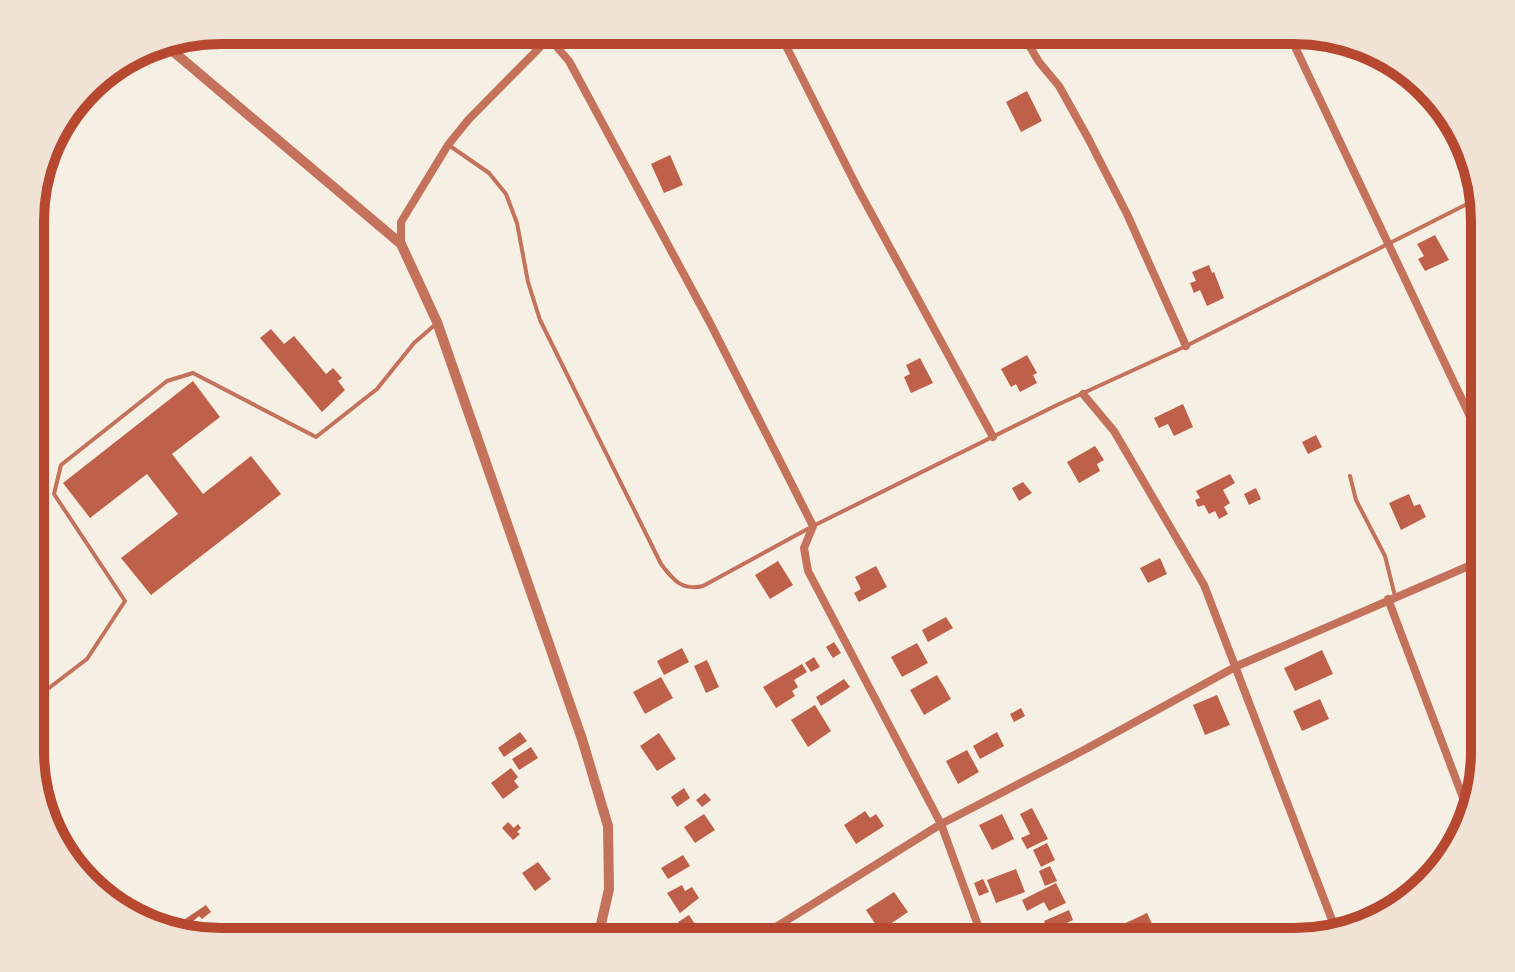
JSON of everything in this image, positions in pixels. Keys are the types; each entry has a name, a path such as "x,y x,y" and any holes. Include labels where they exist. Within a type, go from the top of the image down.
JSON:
{"street":[{"path":"543,44 469,119 448,145 401,222 401,244 437,322 577,724 608,826 609,889 600,928"},
{"path":"555,44 564,52 709,321 813,526 804,548 808,571 941,824 979,928"},
{"path":"785,44 858,189 993,437"},
{"path":"1028,44 1059,86 1088,138 1159,281 1186,346"},
{"path":"1294,44 1471,419"},
{"path":"172,51 401,244"},
{"path":"1083,394 1114,431 1204,585 1334,924"},
{"path":"774,928 941,824 1237,666 1471,565"},
{"path":"1392,598 1464,800"}],"lane":[{"path":"448,145 489,173 506,194 517,223 528,282 548,338 649,543 671,578 682,586 692,588 703,586 813,526 1186,346 1470,202"},
{"path":"44,692 87,659 125,601 54,494 61,465 167,381 193,373 316,437 377,389 414,343 437,322"},
{"path":"1350,476 1356,500 1385,556 1392,598"}],"building":[{"path":"1027,91 1042,121 1021,132 1006,102"},
{"path":"670,155 683,185 664,193 651,164"},
{"path":"1435,235 1449,260 1425,271 1418,259 1424,256 1417,244"},
{"path":"1209,265 1224,298 1207,306 1200,290 1194,293 1190,283 1196,281 1192,272"},
{"path":"271,329 284,344 294,336 326,374 333,368 342,378 338,381 345,390 322,412 260,338"},
{"path":"1027,355 1037,373 1033,375 1037,383 1020,392 1016,384 1011,387 1001,369"},
{"path":"920,358 933,383 911,393 904,377 910,374 906,365"},
{"path":"193,381 220,417 172,454 203,494 251,456 281,494 151,595 121,558 178,514 147,474 90,518 63,483"},
{"path":"1183,404 1193,427 1174,436 1168,424 1159,428 1154,418"},
{"path":"1316,435 1322,447 1308,454 1302,442"},
{"path":"1095,446 1104,460 1097,464 1100,471 1079,483 1067,462"},
{"path":"1230,474 1235,483 1223,490 1230,503 1224,507 1228,514 1219,519 1215,511 1209,514 1204,505 1198,507 1195,500 1200,498 1196,491"},
{"path":"1023,482 1032,493 1019,501 1012,488"},
{"path":"1256,488 1261,499 1249,505 1244,494"},
{"path":"1409,494 1414,506 1420,504 1426,517 1401,530 1389,503"},
{"path":"1160,558 1167,574 1148,583 1140,568"},
{"path":"778,561 793,585 770,599 755,575"},
{"path":"876,566 887,587 859,602 854,593 861,589 855,577"},
{"path":"946,617 953,628 928,642 922,630"},
{"path":"834,642 841,653 833,658 826,647"},
{"path":"917,643 928,663 902,677 891,657"},
{"path":"682,648 689,662 664,675 657,661"},
{"path":"1322,650 1333,674 1295,691 1284,668"},
{"path":"814,657 820,667 811,672 805,663"},
{"path":"707,660 719,687 706,693 694,666"},
{"path":"802,664 807,672 794,680 798,687 792,691 795,696 776,708 763,687"},
{"path":"937,675 951,699 924,715 910,690"},
{"path":"661,677 673,698 645,714 633,692"},
{"path":"844,679 850,687 821,706 816,697"},
{"path":"1217,695 1230,725 1205,735 1193,705"},
{"path":"1320,699 1329,719 1302,731 1293,711"},
{"path":"815,705 831,731 808,747 791,720"},
{"path":"1021,708 1025,716 1014,722 1010,714"},
{"path":"520,732 527,741 504,757 498,748"},
{"path":"997,732 1004,746 980,759 973,746"},
{"path":"659,733 676,759 657,771 640,746"},
{"path":"531,747 538,758 519,770 512,759"},
{"path":"967,750 979,772 958,784 946,761"},
{"path":"511,768 518,777 514,781 519,787 503,799 491,783"},
{"path":"684,788 690,798 677,807 671,797"},
{"path":"705,793 711,800 702,807 696,800"},
{"path":"1032,808 1048,839 1027,849 1021,838 1030,834 1020,814"},
{"path":"865,811 870,818 876,814 884,826 856,844 844,825"},
{"path":"704,814 715,830 695,843 684,827"},
{"path":"1002,814 1014,839 992,850 979,825"},
{"path":"508,822 514,828 518,824 521,828 517,832 520,834 513,840 502,828"},
{"path":"1047,843 1055,860 1041,867 1033,850"},
{"path":"683,855 690,866 668,879 661,868"},
{"path":"538,862 551,879 535,891 522,873"},
{"path":"1050,866 1057,881 1045,886 1039,871"},
{"path":"1016,869 1025,892 996,903 987,880"},
{"path":"983,879 989,892 979,896 974,883"},
{"path":"1056,883 1066,903 1049,911 1044,902 1027,911 1022,900"},
{"path":"682,885 685,891 692,887 699,898 680,913 667,893"},
{"path":"894,892 908,912 884,928 878,928 866,910"},
{"path":"206,905 211,912 202,919 199,916 189,925 179,923 183,920 185,923 185,919"},
{"path":"1069,910 1073,920 1056,928 1047,928 1044,921"},
{"path":"1147,913 1154,928 1115,928"},
{"path":"689,915 698,928 682,928 678,922"}]}
